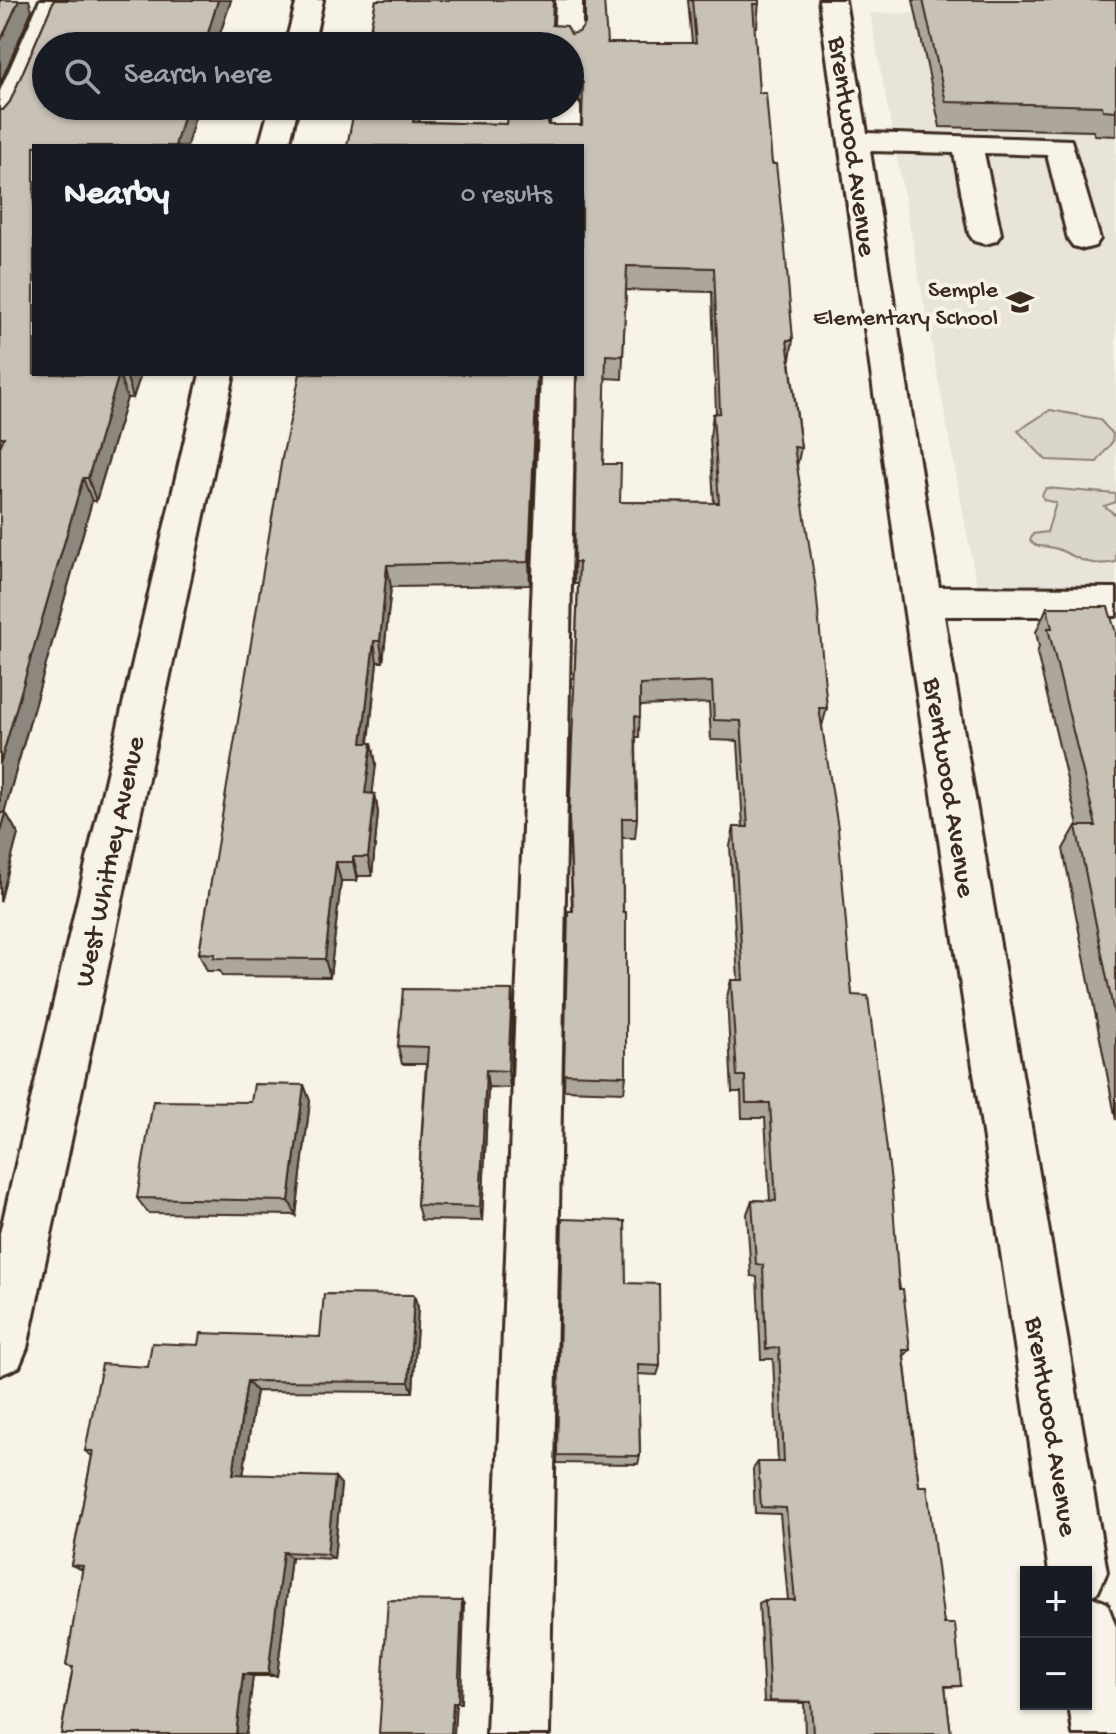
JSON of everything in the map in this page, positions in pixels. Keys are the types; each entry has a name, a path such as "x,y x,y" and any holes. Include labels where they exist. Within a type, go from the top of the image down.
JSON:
{"street":[{"path":"39,32 53,0"},
{"path":"302,32 310,0"},
{"path":"568,32 569,0"},
{"name":"Brentwood Avenue","path":"832,0 922,601 1077,1566"},
{"path":"0,125 32,50"},
{"path":"274,144 280,120"},
{"path":"565,144 566,120"},
{"path":"854,142 1060,146 1084,239"},
{"path":"967,144 985,234"},
{"name":"West Whitney Avenue","path":"0,1348 217,376"},
{"path":"518,1734 558,376"},
{"path":"922,601 1116,602"},
{"path":"1088,1638 1104,1734"}],"shaded area":[{"name":"Semple Elementary School","path":"870,13 1116,17 1116,588 977,587"},
{"path":"1050,410 1099,419 1113,434 1112,442 1097,462 1046,460 1018,431"},
{"path":"1046,488 1116,494 1116,502 1104,506 1116,515 1116,562 1091,563 1030,541 1033,534 1047,532 1056,503 1044,500 1042,495"}],"building":[{"path":"0,0 19,0 0,42"},
{"path":"54,0 218,0 208,32 40,32"},
{"path":"376,0 553,0 552,25 567,26 570,32 370,32"},
{"path":"585,0 604,0 607,43 696,43 692,0 759,0 759,4 753,4 759,93 766,93 772,164 776,164 793,340 787,340 801,448 794,447 816,589 827,708 819,708 838,828 852,995 868,996 892,1190 899,1289 903,1289 910,1350 903,1350 919,1486 927,1486 944,1624 955,1624 961,1686 945,1686 951,1734 813,1734 811,1702 770,1701 765,1600 795,1600 786,1508 761,1507 758,1462 784,1462 779,1348 766,1349 763,1265 756,1264 752,1200 776,1201 770,1103 746,1103 745,1076 737,1076 731,980 743,980 734,827 748,827 741,721 714,720 712,682 640,685 640,717 635,716 637,818 622,818 623,912 626,912 626,1076 564,1074 568,911 573,911 569,818 579,562 574,562 577,376 584,376 584,144 347,144 352,120 507,124 508,120 548,120 548,125 582,125 584,32 579,32 585,24","holes":["627,266 714,268 720,413 713,414 719,503 620,502 621,464 603,464 606,355 623,356"]},
{"path":"923,0 1116,0 1116,111 1103,110 1102,106 946,102"},
{"path":"32,51 32,120 182,120 176,144 32,144 32,376 118,376 88,478 83,478 0,764 0,447 4,437 0,437 0,110 10,102"},
{"path":"300,376 537,376 529,562 387,565 380,641 374,641 362,743 372,743 365,793 375,794 368,857 353,857 353,862 336,862 325,959 214,958 215,954 199,953 282,458"},
{"path":"1047,607 1108,607 1116,633 1116,1023 1076,826 1096,826 1048,628 1052,628"},
{"path":"0,813 6,813 0,835"},
{"path":"403,989 512,990 508,1071 486,1070 480,1207 417,1205 428,1047 398,1046"},
{"path":"254,1084 304,1085 289,1201 137,1198 153,1101 251,1102"},
{"path":"562,1219 625,1221 626,1283 659,1284 660,1366 638,1365 640,1456 557,1455"},
{"path":"324,1294 414,1295 409,1382 247,1381 233,1474 335,1477 327,1554 283,1552 268,1674 243,1674 236,1734 61,1734 73,1667 66,1666 83,1566 71,1565 93,1451 85,1451 102,1364 148,1367 152,1343 199,1345 201,1333 320,1337"},
{"path":"388,1600 462,1601 458,1703 453,1703 451,1734 379,1734"}],"place":[{"name":"Semple Elementary School","path":"1020,302"}]}
